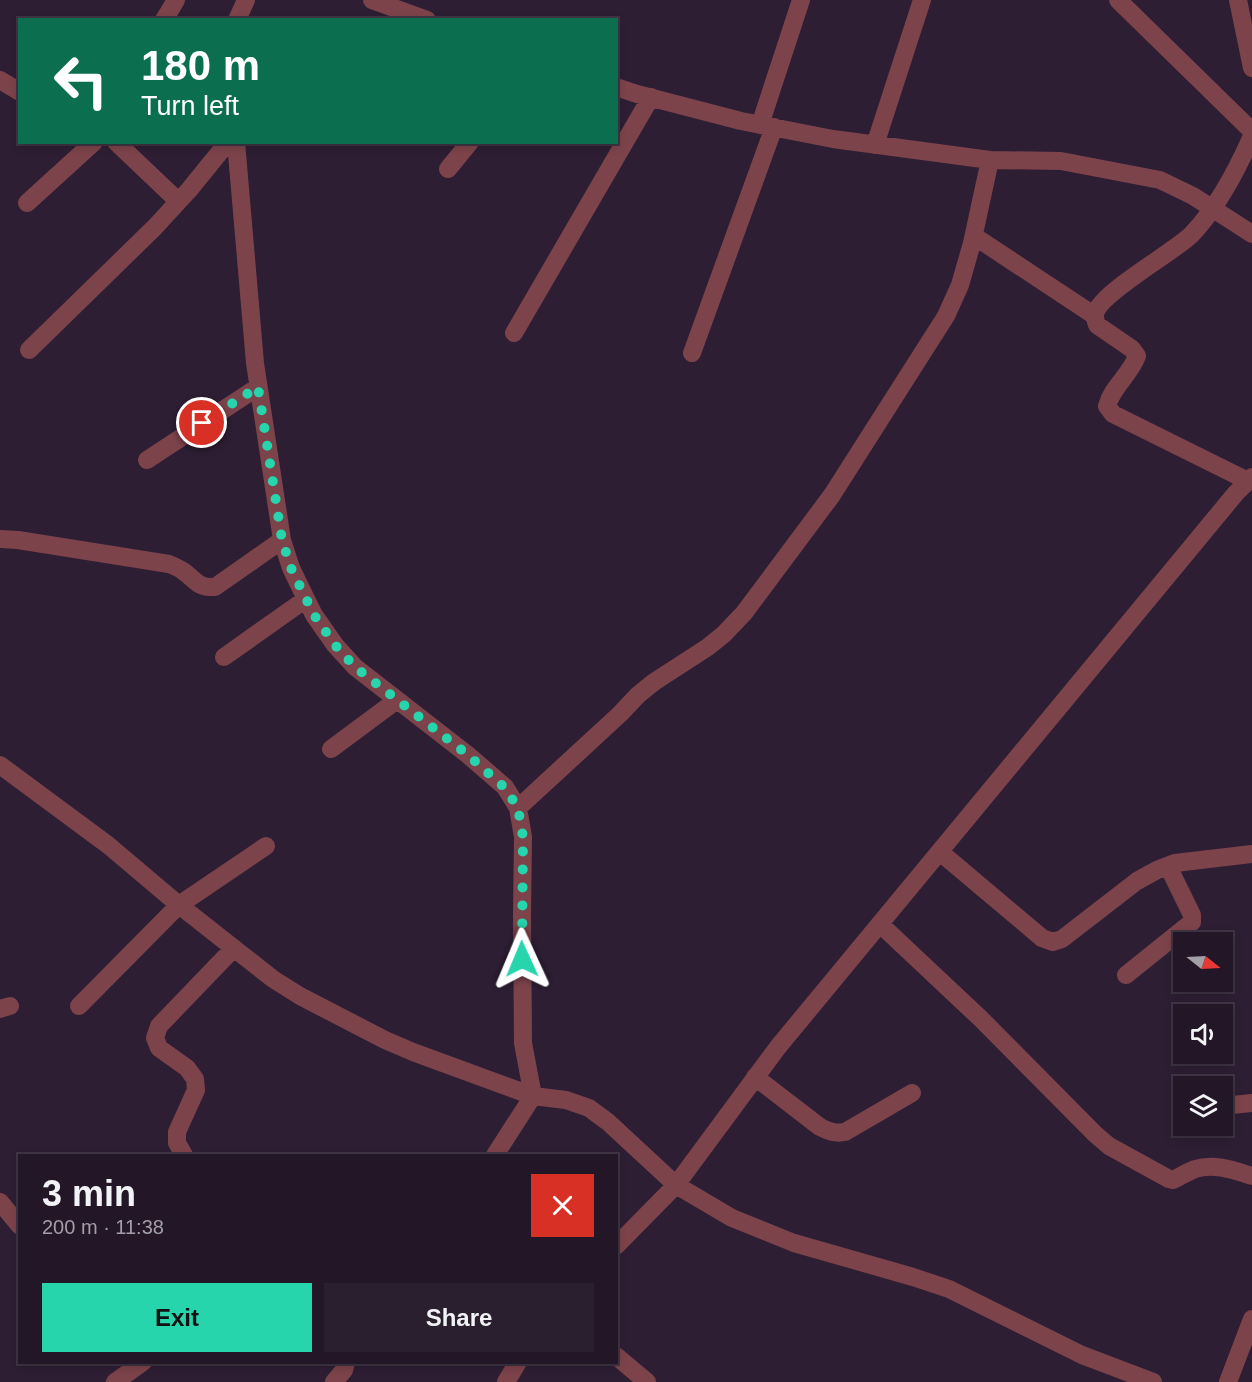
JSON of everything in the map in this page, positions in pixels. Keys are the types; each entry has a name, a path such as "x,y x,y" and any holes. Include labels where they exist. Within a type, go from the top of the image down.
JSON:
{"street":[{"path":"165,18 176,0"},
{"path":"238,18 246,0"},
{"path":"372,0 422,18"},
{"path":"692,353 767,126 801,0"},
{"path":"875,145 922,0"},
{"path":"1118,0 1252,131"},
{"path":"1238,0 1252,68"},
{"path":"0,80 18,92"},
{"path":"618,88 767,126 833,139 990,160 1061,161 1160,180 1193,196 1252,234"},
{"path":"514,333 651,97"},
{"path":"618,1244 676,1185 778,1047 1236,493 1250,479 1113,414 1107,406 1109,397 1133,367 1137,356 1132,349 1097,325 1095,316 1099,306 1132,277 1191,235 1213,209 1252,136"},
{"path":"27,204 92,144"},
{"path":"118,144 178,201"},
{"path":"29,350 155,227 226,144"},
{"path":"236,144 258,387 282,540 291,568 314,615 335,645 355,667 468,755 505,788 518,808 523,837 523,1043 533,1096 496,1154"},
{"path":"448,169 468,144"},
{"path":"518,808 620,714 638,694 724,634 744,613 832,495 946,316 960,285 974,236 990,160"},
{"path":"974,236 1095,316"},
{"path":"147,460 258,387"},
{"path":"0,539 169,564 184,571 199,585 206,588 215,587 282,540"},
{"path":"224,657 306,599"},
{"path":"331,749 397,700"},
{"path":"0,765 108,845 179,905 273,979 300,996 413,1053 533,1096 566,1100 589,1108 608,1122 676,1185 732,1218 794,1243 950,1289 1082,1355 1154,1382"},
{"path":"79,1005 179,905 266,846"},
{"path":"940,852 1042,938 1053,942 1062,939 1137,882 1157,870 1175,863 1252,854"},
{"path":"1126,975 1191,922 1192,915 1168,866"},
{"path":"880,924 980,1018 1078,1118 1109,1146 1173,1180 1194,1169 1208,1167 1221,1167 1252,1176"},
{"path":"183,1154 177,1143 177,1132 196,1090 195,1079 187,1068 159,1048 155,1038 159,1026 234,948"},
{"path":"756,1077 819,1127 837,1133 845,1132 912,1093"},
{"path":"1233,1105 1252,1103"},
{"path":"3,1210 18,1224"},
{"path":"1228,1382 1252,1319"},
{"path":"618,1358 647,1382"},
{"path":"115,1382 137,1364"},
{"path":"334,1382 344,1370 346,1364"},
{"path":"506,1382 517,1364"}],"route":[{"path":"202,423 258,387 282,540 291,568 314,615 335,645 355,667 468,755 505,788 518,808 523,837 522,959"}]}
